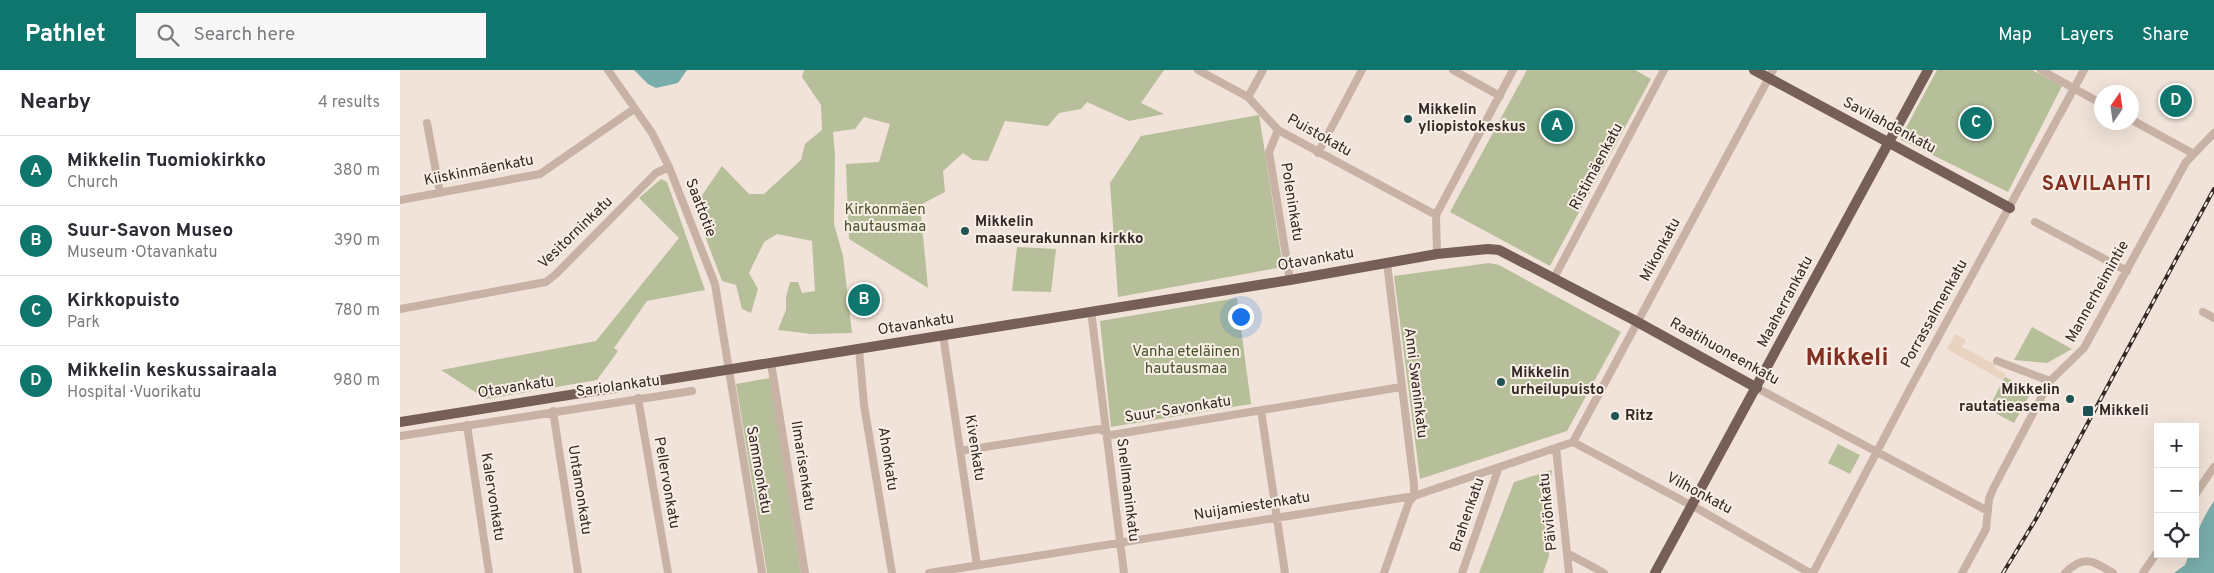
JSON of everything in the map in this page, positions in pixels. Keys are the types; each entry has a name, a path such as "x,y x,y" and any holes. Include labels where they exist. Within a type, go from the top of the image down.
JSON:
{"main road":[{"name":"Savilahdenkatu","path":"1754,70 1771,74 1888,143 2010,208"},
{"name":"Maaherrankatu","path":"1655,573 1928,70"},
{"name":"Raatihuoneenkatu","path":"1437,254 1488,249 1499,250 1638,322 1757,388"},
{"name":"Otavankatu","path":"400,422 728,371 943,335 1092,316 1290,280 1387,268 1437,254"}],"street":[{"name":"Saattotie","path":"608,70 652,133 669,167 715,284 728,371"},
{"name":"Puistokatu","path":"1198,70 1248,97 1278,130 1436,215"},
{"path":"1248,97 1263,70"},
{"path":"1318,153 1362,70"},
{"path":"1453,70 1500,96"},
{"path":"1437,254 1436,215 1513,70"},
{"name":"Ristimäenkatu","path":"1554,278 1664,70"},
{"path":"2041,70 2094,99"},
{"name":"Porrassalmenkatu","path":"1811,573 2084,70"},
{"name":"Mikonkatu","path":"1573,442 1771,74"},
{"name":"Kiiskinmäenkatu","path":"400,200 540,174 634,109"},
{"path":"427,123 440,193"},
{"path":"2139,124 2192,153"},
{"name":"Poleninkatu","path":"1278,130 1269,152 1290,280"},
{"name":"Mannerheimintie","path":"1962,573 1986,529 1993,489 2050,381 2084,348 2192,153 2214,133"},
{"name":"Vesitorninkatu","path":"400,310 546,282 656,173 669,167"},
{"path":"2036,222 2127,271"},
{"name":"Anni Swaninkatu","path":"1387,268 1414,496"},
{"path":"2203,312 2214,318"},
{"name":"Snellmaninkatu","path":"1092,316 1124,573"},
{"name":"Kivenkatu","path":"943,335 977,565"},
{"name":"Ahonkatu","path":"859,350 864,405 892,573"},
{"path":"1997,361 2050,381"},
{"name":"Ilmarisenkatu","path":"771,363 805,573"},
{"name":"Sammonkatu","path":"728,371 762,573"},
{"name":"Suur-Savonkatu","path":"960,451 1099,429 1111,435 1401,387"},
{"name":"Raatihuoneenkatu","path":"1757,388 1988,511"},
{"name":"Sariolankatu","path":"400,436 692,391"},
{"name":"Pellervonkatu","path":"638,398 668,573"},
{"path":"1261,410 1285,573"},
{"name":"Untamonkatu","path":"553,411 578,573"},
{"name":"Kalervonkatu","path":"467,425 489,573"},
{"name":"Nuijamiestenkatu","path":"928,573 1414,496 1573,442"},
{"name":"Vilhonkatu","path":"1573,442 1691,505 1811,573"},
{"name":"Päiviönkatu","path":"1556,448 1569,573"},
{"name":"Brahenkatu","path":"1462,573 1499,467"},
{"path":"2199,489 2214,467"},
{"path":"1384,573 1409,502 1414,496"},
{"path":"1567,553 1604,573"},
{"path":"2144,573 2154,557"},
{"path":"2065,573 2074,564 2083,560 2092,562 2113,573"}],"green space":[{"name":"Kirkonmäen hautausmaa","path":"804,70 1164,70 1141,103 1164,114 1129,121 1087,102 1081,109 1059,113 1048,126 1005,121 988,161 973,160 963,153 943,171 945,192 920,205 928,288 849,239 846,164 879,162 890,124 864,117 855,129 833,132 835,156 834,224 843,256 852,333 812,334 778,330 786,310 786,297 790,282 798,282 802,293 815,291 812,241 777,234 764,242 749,273 758,289 751,313 742,309 736,285 722,281 705,236 706,216 694,207 722,166 749,194 764,194 801,160 805,144 822,130 821,105 802,77"},
{"path":"1527,70 1635,70 1651,79 1550,266 1450,212"},
{"path":"1937,70 2032,70 2062,86 2008,192 1900,139"},
{"path":"1259,115 1283,267 1118,297 1110,183 1141,136"},
{"path":"661,179 667,182 705,290 647,301 614,348 618,351 597,380 486,399 441,370 596,341 679,238 639,198"},
{"path":"1017,247 1056,249 1051,292 1012,291"},
{"name":"Mikkelin urheilupuisto","path":"1489,263 1499,265 1621,332 1567,431 1420,479 1394,276"},
{"name":"Vanha eteläinen hautausmaa","path":"1237,298 1251,404 1111,427 1100,321"},
{"path":"2032,327 2072,349 2047,363 2014,360"},
{"path":"2005,377 2032,391 2014,423 1988,409"},
{"path":"770,378 801,573 767,573 736,384"},
{"path":"1838,444 1860,455 1850,474 1828,463"},
{"path":"1552,470 1546,516 1549,556 1543,573 1479,573 1514,482"}],"shaded area":[{"path":"1955,334 1966,340 1962,347 1996,365 1994,368 2006,374 2002,380 1947,349"}],"water":[{"path":"634,70 687,70 678,83 656,88 648,84"},
{"path":"2214,501 2214,573 2174,573 2185,565 2188,558 2199,558 2199,529"}],"railway":[{"path":"2003,573 2036,519 2214,189"}],"place":[{"name":"Mikkelin keskussairaala","path":"2176,101"},
{"name":"Mikkelin yliopistokeskus","path":"1408,119"},
{"name":"Kirkkopuisto","path":"1976,123"},
{"name":"Mikkelin Tuomiokirkko","path":"1557,126"},
{"name":"Mikkelin maaseurakunnan kirkko","path":"965,231"},
{"name":"Suur-Savon Museo","path":"864,300"},
{"name":"Mikkelin urheilupuisto","path":"1501,382"},
{"name":"Mikkelin rautatieasema","path":"2070,399"},
{"name":"Mikkeli","path":"2088,411"},
{"name":"Ritz","path":"1615,416"}],"district":[{"name":"SAVILAHTI","path":"2097,185"},
{"name":"Mikkeli","path":"1847,359"}]}
